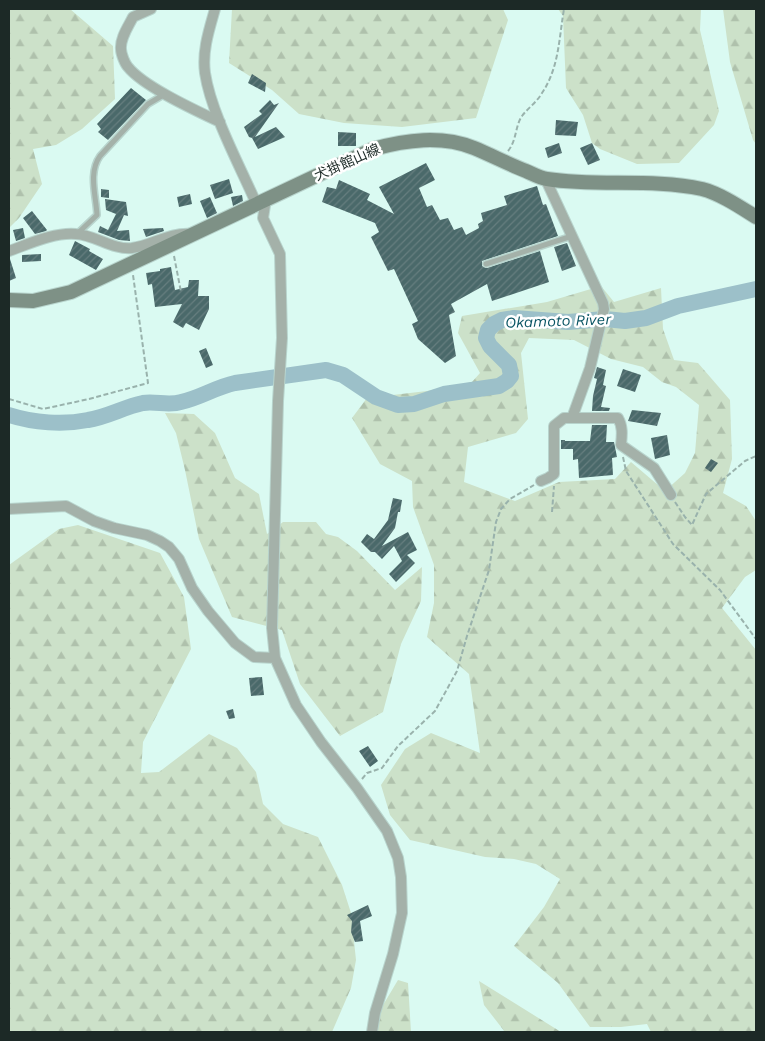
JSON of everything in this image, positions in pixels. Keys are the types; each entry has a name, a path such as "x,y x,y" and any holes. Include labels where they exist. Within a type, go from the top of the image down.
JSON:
{"main road":[{"name":"犬掛館山線","path":"9,300 33,301 71,292 373,149 396,143 434,140 457,143 545,178 589,183 650,183 703,190 725,199 756,217"}],"street":[{"path":"151,9 133,17 123,38 121,50 126,66 166,94 220,122"},
{"path":"215,9 206,39 205,73 212,102 280,254 282,338 278,401 272,628 275,658 296,705 387,831 398,858 401,878 402,913 372,1032"},
{"path":"545,178 603,303 604,309 590,368 572,418"},
{"path":"256,203 263,218"},
{"path":"9,251 62,234 78,234 133,248 179,233 192,234"},
{"path":"541,481 554,474 554,426 564,418 618,418 622,432 621,445 654,468 670,495"},
{"path":"9,510 66,506 94,521 114,528 147,535 160,541 170,547 179,559 192,588 208,611 235,643 254,657 275,658"}],"lane":[{"path":"78,234 97,215 93,184 94,164 148,104 166,94"},
{"path":"486,264 572,236"}],"path":[{"path":"502,161 514,144 521,118 541,96 553,74 558,54 564,9"},
{"path":"172,244 181,292"},
{"path":"9,399 43,409 90,399 148,382 132,263"},
{"path":"621,445 626,471 673,544 720,590 756,640"},
{"path":"670,495 692,525 706,494 745,461 756,456"},
{"path":"357,788 366,773 382,768 398,746 435,712 457,671 466,636 489,570 496,522 501,509 510,499 541,481"},
{"path":"552,512 554,482"}],"green space":[{"path":"9,9 70,9 113,46 115,99 82,129 56,145 33,149 42,184 19,218 9,228"},
{"path":"232,9 503,9 508,20 476,118 402,127 344,123 299,114 272,90 229,63"},
{"path":"558,9 701,9 700,30 719,111 714,125 679,163 637,164 600,149 592,143 583,115 566,88 563,16"},
{"path":"723,9 756,9 756,144 753,140 730,62"},
{"path":"601,286 614,302 661,288 663,329 674,360 698,363 730,400 732,459 723,493 746,506 756,521 756,570 745,577 722,608 756,650 756,1032 651,1032 647,1024 621,1027 590,1027 558,983 514,946 544,907 560,879 536,864 514,859 485,857 410,840 390,815 381,785 405,749 431,733 480,753 469,674 427,637 434,603 434,565 413,507 412,481 380,464 352,418 367,398 427,391 472,382 480,373 458,333 462,316 547,302","holes":["529,338 574,340 611,359 643,367 662,382 676,387 699,405 695,453 685,473 665,491 631,462 615,479 559,482 515,501 464,482 468,447 516,433 528,419 521,353"]},
{"path":"165,413 194,414 215,433 235,478 259,494 267,534 283,522 316,522 326,534 338,537 357,551 395,590 422,567 421,601 401,644 383,712 340,736 300,684 282,630 232,617 199,539 176,433"},
{"path":"78,525 160,553 184,597 191,649 143,742 141,773 159,772 209,734 237,748 256,772 263,804 283,824 318,837 342,885 351,913 356,960 351,988 332,1032 9,1032 9,565 59,529"},
{"path":"398,980 408,983 411,1032 367,1032"},
{"path":"479,981 561,1032 505,1032 484,1005"}],"building":[{"path":"252,74 266,83 265,92 248,83"},
{"path":"131,88 146,100 108,140 98,132 101,129 97,124"},
{"path":"270,100 274,105 279,103 255,137 276,127 285,137 258,149 244,127 262,114 259,111"},
{"path":"556,120 578,122 576,136 555,135"},
{"path":"338,132 356,133 356,146 338,146"},
{"path":"559,143 562,153 548,158 545,148"},
{"path":"592,143 600,160 588,165 580,148"},
{"path":"426,163 435,180 419,188 427,207 432,205 440,220 448,218 454,230 462,227 466,235 479,228 478,224 483,221 481,213 507,205 504,196 537,186 543,205 546,204 558,236 482,261 482,266 487,268 540,251 549,282 492,301 487,284 451,304 455,312 449,315 456,356 445,363 418,339 412,324 418,321 394,269 388,271 371,237 379,232 375,223 322,202 327,187 336,189 339,180 370,194 367,200 394,214 379,187"},
{"path":"229,179 233,193 215,199 210,185"},
{"path":"101,189 109,190 109,198 101,197"},
{"path":"190,194 192,204 179,207 177,197"},
{"path":"242,195 243,201 233,206 231,197"},
{"path":"210,197 217,213 207,218 200,201"},
{"path":"105,199 126,202 128,216 124,215 117,231 129,230 130,241 119,240 98,232 100,226 108,230 116,214 106,210"},
{"path":"32,211 46,231 35,234 23,218"},
{"path":"23,228 25,238 16,241 13,230"},
{"path":"163,228 164,231 146,237 143,229"},
{"path":"75,241 103,259 96,270 69,255"},
{"path":"567,243 576,266 562,271 554,247"},
{"path":"41,254 41,261 22,262 22,255"},
{"path":"9,259 16,278 9,281"},
{"path":"171,267 175,290 188,287 189,280 199,280 198,296 209,296 209,309 199,330 186,323 183,328 173,322 182,304 155,307 152,284 148,285 146,273"},
{"path":"206,348 213,365 206,368 199,351"},
{"path":"597,367 606,370 603,385 606,386 601,407 610,408 609,411 592,411 597,379 594,378"},
{"path":"623,369 641,375 635,392 617,386"},
{"path":"632,410 661,413 657,426 628,421"},
{"path":"592,425 607,425 606,442 614,442 617,457 612,458 613,475 579,478 578,459 573,460 573,449 561,449 561,440 590,441"},
{"path":"667,435 670,455 655,459 651,438"},
{"path":"711,459 718,463 711,472 705,468"},
{"path":"393,498 402,500 400,512 398,512 395,528 382,546 408,532 417,550 407,555 415,563 396,582 389,574 402,561 394,546 382,559 361,542 367,534 374,539 388,520"},
{"path":"262,677 264,695 251,696 249,678"},
{"path":"233,709 235,718 229,719 226,711"},
{"path":"368,746 378,761 370,767 359,751"},
{"path":"368,905 372,916 360,921 363,941 355,942 351,932 352,921 347,915"}],"waterway":[{"name":"Okamoto River","path":"9,415 28,420 78,422 102,417 143,403 172,404 181,402 235,383 326,370 343,375 376,397 398,405 414,404 444,394 499,386 507,381 511,376 509,365 490,346 486,338 488,330 502,320 514,318 568,322 605,319 625,321 646,318 678,306 756,289"}]}
